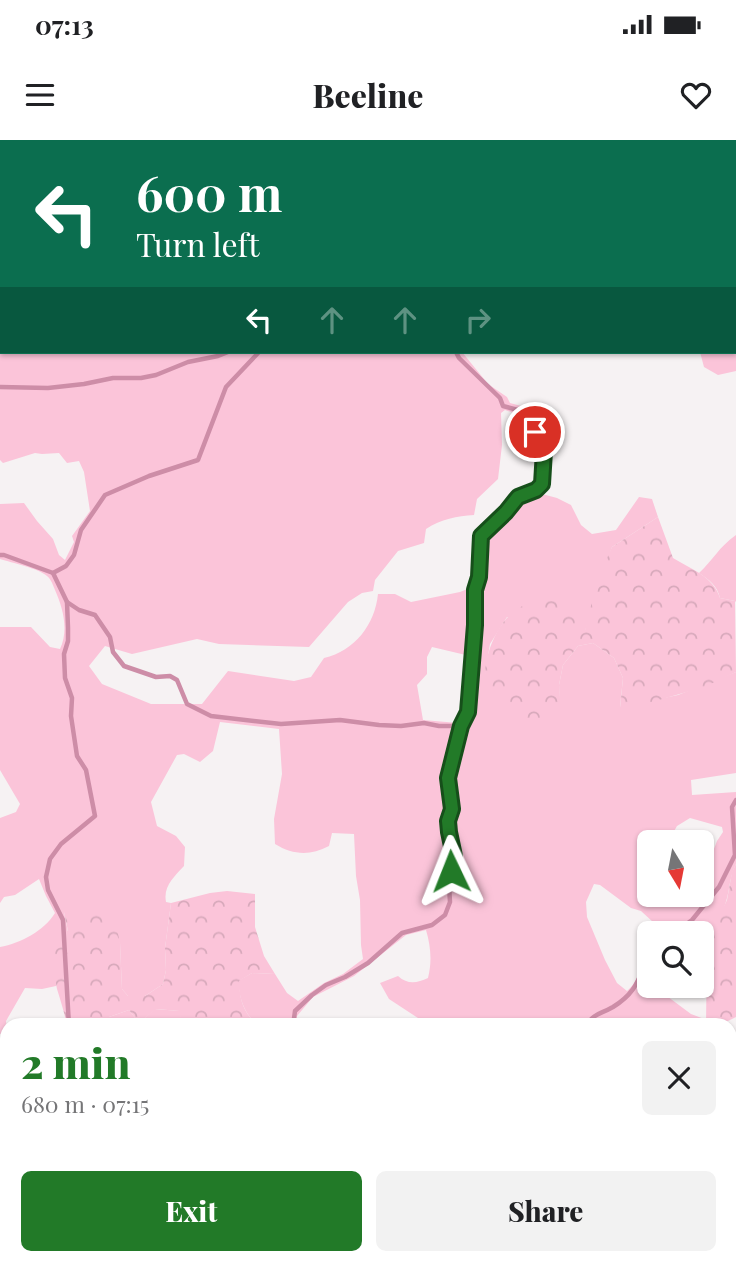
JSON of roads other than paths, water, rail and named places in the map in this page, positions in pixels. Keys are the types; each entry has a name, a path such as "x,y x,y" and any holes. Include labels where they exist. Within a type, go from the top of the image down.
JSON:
{"street":[{"path":"0,387 48,387 113,378 141,378 188,362 223,354"},
{"path":"53,573 66,566 74,555 81,530 105,495 149,476 198,460 226,387 256,354"},
{"path":"294,1018 295,1011 312,995 368,963 402,933 432,925 445,915 450,902 449,886 454,856 448,821 452,809 448,778 461,726 468,712 481,536 518,497 536,490 542,484 544,451 530,413 503,406 500,398 457,354"},
{"path":"0,555 53,573 67,602 65,678 72,698 71,716 77,756 86,770 95,816 61,844 50,859 46,877 48,890 63,920 69,1018"},
{"path":"67,602 94,615 110,636 113,652 124,666 156,677 170,676 177,680 187,704 211,716 281,724 340,720 379,725 424,723 461,726"},
{"path":"691,921 719,887 736,855 732,807 736,800"},
{"path":"591,1018 628,996 637,986"}]}
